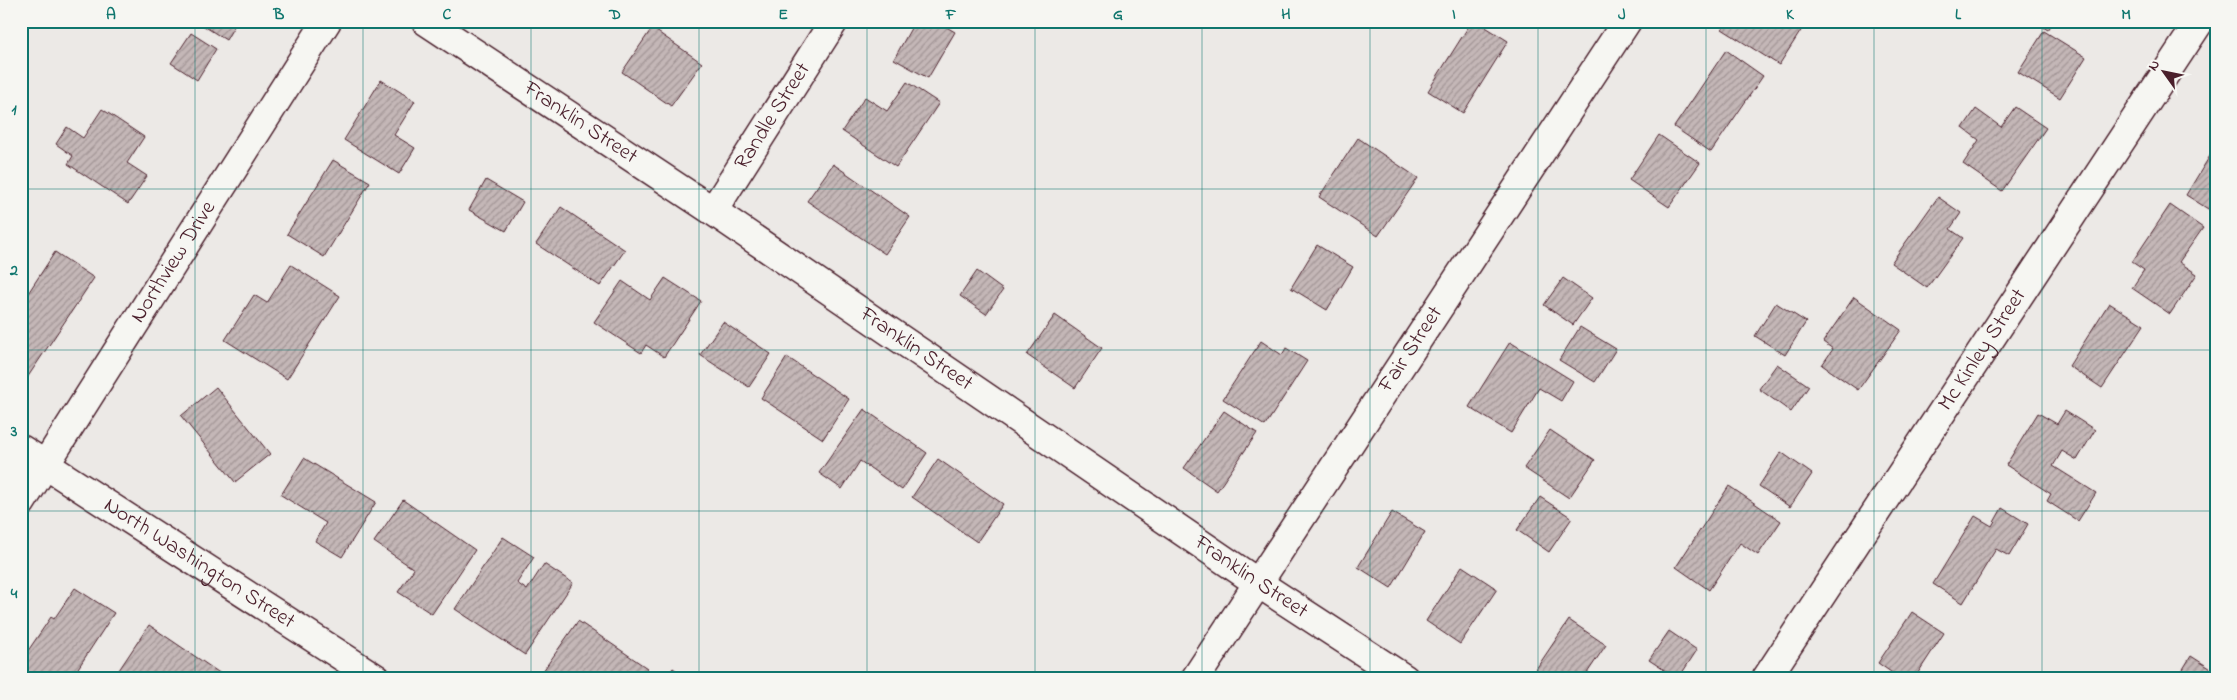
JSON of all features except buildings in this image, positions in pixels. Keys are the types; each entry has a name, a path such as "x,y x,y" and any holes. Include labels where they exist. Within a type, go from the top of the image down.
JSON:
{"street":[{"name":"Northview Drive","path":"21,503 47,466 327,21"},
{"name":"Franklin Street","path":"426,21 714,211 1258,583 1405,679"},
{"name":"Randle Street","path":"714,211 834,21"},
{"name":"Fair Street","path":"1195,679 1627,21"},
{"name":"Mc Kinley Street","path":"1766,679 2200,21"},
{"name":"North Washington Street","path":"21,449 377,679"}]}
